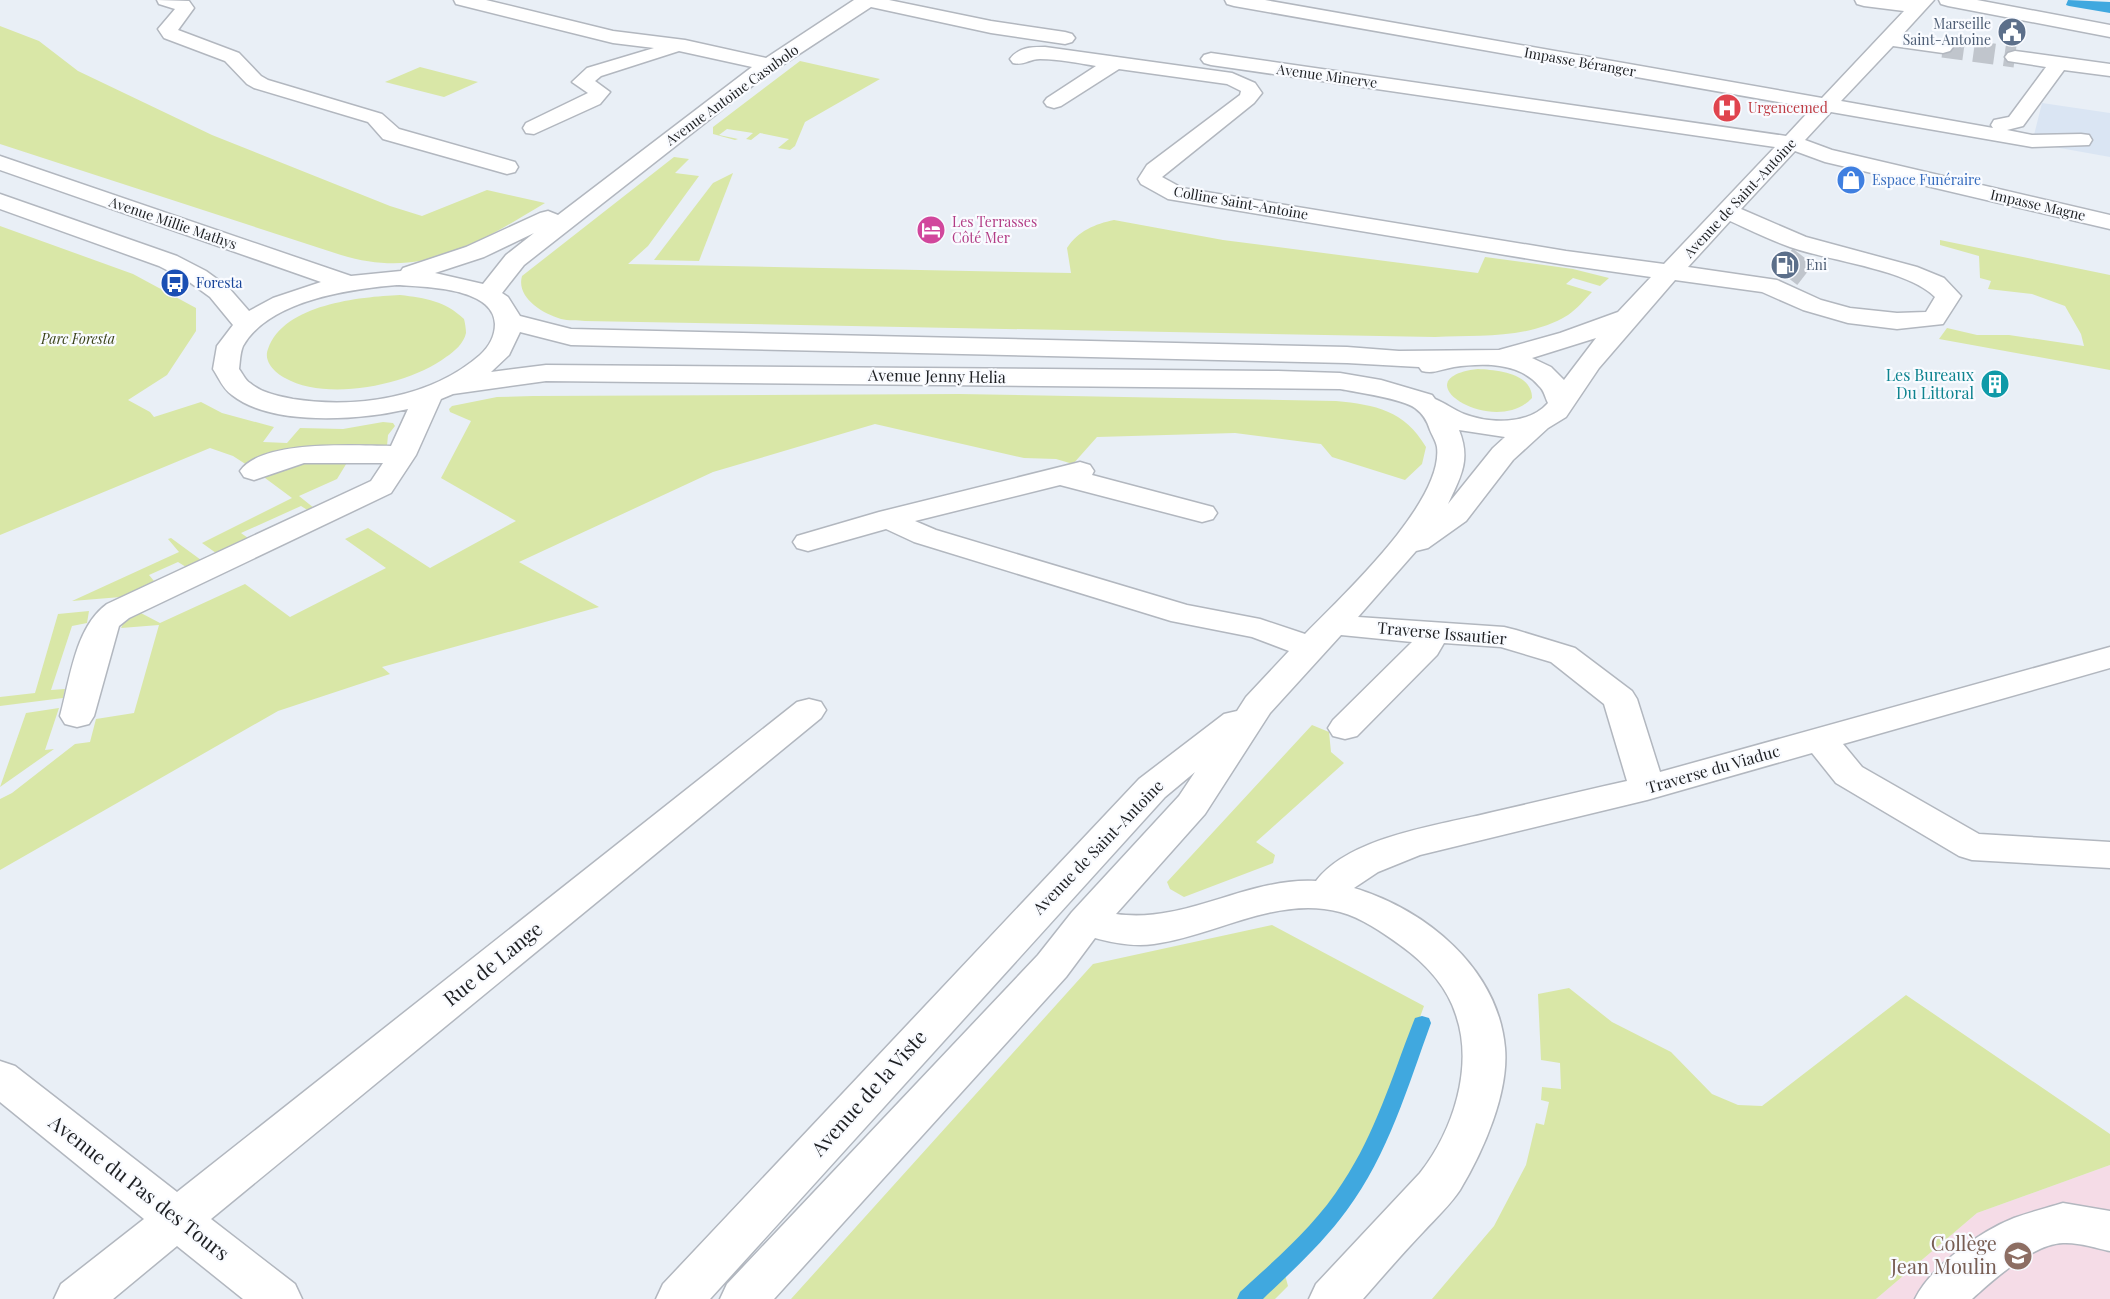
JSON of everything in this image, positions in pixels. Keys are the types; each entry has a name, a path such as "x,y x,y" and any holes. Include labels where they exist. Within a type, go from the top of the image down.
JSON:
{"street":[{"path":"166,0 185,8 168,30 171,34 232,57 254,80 261,84 375,118 391,134 507,167"},
{"path":"463,0 613,37 685,46 769,65"},
{"name":"Avenue Minerve","path":"867,0 897,3 991,27 1792,143"},
{"name":"Avenue Antoine Casubolo","path":"488,294 515,260 598,195 769,65 867,0"},
{"name":"Impasse Béranger","path":"1234,0 2032,141 2080,140"},
{"path":"1864,0 1922,4"},
{"path":"1948,0 2110,31"},
{"name":"Avenue de Saint-Antoine","path":"1398,555 1455,515 1503,454 1538,423 1555,413 1587,366 1628,316 1728,212 1824,105 1922,4"},
{"path":"1887,39 1943,47"},
{"path":"534,128 593,100 600,92 582,82 594,72 685,46"},
{"name":"Colline Saint-Antoine","path":"1020,59 1029,53 1045,53 1232,79 1248,87 1252,93 1247,99 1155,170 1149,179 1176,194 1670,273"},
{"path":"2015,57 2041,66 2110,70"},
{"path":"1054,102 1115,63"},
{"path":"2002,125 2016,122 2041,66"},
{"name":"Impasse Magne","path":"1792,143 1825,155 2110,222"},
{"name":"Avenue Millie Mathys","path":"0,163 347,283"},
{"name":"Avenue Antoine Casubolo","path":"397,278 475,252 598,195"},
{"path":"0,201 168,261 197,276 219,292 247,325"},
{"path":"1670,273 1777,281 1812,305 1848,315 1897,321 1934,319 1948,296 1935,283 1908,272 1801,249 1728,212"},
{"path":"397,278 433,279 464,285 488,294 503,307 510,321 505,343 485,365 440,389 388,405 343,410 300,409 265,401 239,388 226,369 229,347 247,325 283,304 309,293 347,283 397,278"},
{"name":"Avenue de Saint-Antoine","path":"1501,358 1569,339 1628,316"},
{"name":"Avenue Jenny Helia","path":"510,321 571,337 1347,355 1399,359 1475,356 1501,358"},
{"name":"Avenue de Saint-Antoine","path":"975,977 1152,788 1258,705 1398,555 1432,507 1449,470 1451,447 1430,407 1415,388 1418,375 1431,365 1450,358"},
{"path":"1501,358 1526,365 1546,375 1558,388 1561,401"},
{"name":"Avenue Jenny Helia","path":"440,389 546,373 1340,381 1381,388 1430,407 1461,423 1488,428 1515,428 1538,423"},
{"path":"77,716 100,630 106,620 118,611 381,487 402,455 408,436 440,389"},
{"path":"254,471 280,460 304,454 402,455"},
{"path":"808,542 890,518 1069,473 1202,513"},
{"name":"Traverse Issautier","path":"890,518 909,530 925,536 1164,609 1260,629 1322,636 1427,632 1504,637 1563,655 1620,699 1647,788"},
{"path":"1345,728 1425,648 1428,642 1427,632"},
{"name":"Traverse du Viaduc","path":"1326,895 1340,877 1394,850 1647,788 2110,657"},
{"name":"Avenue de Saint-Antoine","path":"744,1299 1052,966 1086,922 1192,805 1258,705"},
{"name":"Rue de Lange","path":"78,1299 809,710"},
{"path":"1819,738 1849,775 1972,847 2108,857"},
{"path":"1096,848 1076,889 1086,922 1120,929 1153,930 1286,897 1326,895 1352,902 1390,919 1426,942 1454,971 1474,1002 1485,1040 1484,1082 1474,1119 1441,1182 1333,1299"},
{"name":"Avenue de la Viste","path":"680,1299 975,977 1086,922"},
{"name":"Avenue du Pas des Tours","path":"0,1078 278,1299"},
{"path":"1939,1299 1984,1259 2028,1233 2063,1222 2110,1231"}],"shaded area":[{"path":"2042,103 2110,113 2110,157 2032,143"},
{"name":"Collège Jean Moulin","path":"2110,1165 2110,1299 1876,1299 1977,1213"}],"green space":[{"path":"0,26 39,41 78,71 212,135 390,206 422,216 487,190 545,203 496,232 448,254 398,263 371,262 341,255 0,144"},
{"path":"800,61 880,79 805,122 795,146 790,150 778,148 789,139 760,133 751,140 746,139 753,133 727,129 719,135 738,139 713,134 713,127"},
{"path":"420,67 478,82 444,97 385,82"},
{"path":"674,157 689,159 675,173 699,176 648,246 628,264 1071,273 1067,248 1071,242 1088,229 1114,220 1223,240 1478,273 1485,257 1573,269 1609,278 1600,286 1573,278 1566,284 1592,292 1568,315 1553,323 1521,332 1435,337 585,321 561,319 546,313 526,297 521,284 522,276"},
{"path":"733,173 699,261 654,260 713,183"},
{"name":"Parc Foresta","path":"0,226 133,274 196,308 196,331 167,375 128,400 150,412 154,417 201,402 222,413 274,427 263,442 287,443 300,428 343,429 383,422 393,423 395,426 388,435 387,446 247,465 233,456 210,448 0,535"},
{"path":"1940,240 2110,275 2110,370 1939,339 1947,328 1977,335 2009,335 2084,346 2081,334 2065,306 2032,294 1988,289 1991,281 1980,278 1979,256 1940,245"},
{"path":"400,295 435,301 450,308 464,319 466,333 463,340 449,355 430,367 390,382 367,387 323,389 302,385 281,376 274,370 267,358 268,349 277,334 290,322 306,313 344,301"},
{"path":"1478,369 1494,370 1520,378 1526,383 1532,398 1515,409 1496,412 1477,409 1461,402 1450,393 1447,383 1456,375"},
{"path":"959,394 1336,401 1376,408 1398,417 1408,425 1426,447 1422,464 1405,480 1332,457 1321,444 1235,433 1097,437 1073,464 1056,459 1024,458 875,424 713,472 519,562 599,607 382,667 390,674 278,711 0,870 0,799 12,793 75,744 90,742 96,719 134,713 159,625 121,628 124,622 137,611 160,623 245,584 290,617 386,568 345,539 368,528 430,568 516,521 441,478 471,421 450,412 449,409 452,406 497,397 533,396"},
{"path":"348,461 337,479 299,496 314,508 309,511 301,506 241,533 248,538 216,553 202,543 292,498 261,475 293,463"},
{"path":"171,538 201,560 186,567 178,562 149,575 154,581 121,597 72,601 179,552 168,539"},
{"path":"89,611 87,623 72,626 51,690 65,689 63,698 0,706 0,697 35,693 58,614"},
{"path":"59,708 45,750 54,749 0,787 26,713"},
{"path":"1312,725 1329,732 1331,752 1344,763 1256,842 1275,855 1273,863 1184,897 1170,889 1167,882"},
{"path":"1272,925 1424,1006 1392,1098 1373,1143 1349,1184 1316,1224 1281,1260 1288,1286 1275,1299 791,1299 1093,964"},
{"path":"1569,988 1612,1022 1671,1052 1712,1094 1738,1105 1762,1106 1906,995 2110,1134 2110,1165 1977,1213 1876,1299 1432,1299 1494,1226 1526,1165 1536,1123 1544,1125 1549,1102 1541,1100 1542,1087 1561,1089 1560,1063 1541,1060 1538,994"}],"water":[{"path":"2068,0 2110,2 2110,13 2069,6 2066,5"}],"waterway":[{"path":"1248,1299 1329,1218 1351,1188 1373,1149 1422,1023"}],"tunnel":[{"path":"1943,47 2015,57"},
{"path":"1787,277 1804,255"}],"place":[{"name":"Marseille Saint-Antoine","path":"2012,32"},
{"name":"Urgencemed","path":"1727,108"},
{"name":"Espace Funéraire","path":"1851,180"},
{"name":"Les Terrasses Côté Mer","path":"931,230"},
{"name":"Eni","path":"1785,265"},
{"name":"Foresta","path":"175,283"},
{"name":"Les Bureaux Du Littoral","path":"1995,384"},
{"name":"Collège Jean Moulin","path":"2018,1256"}]}
